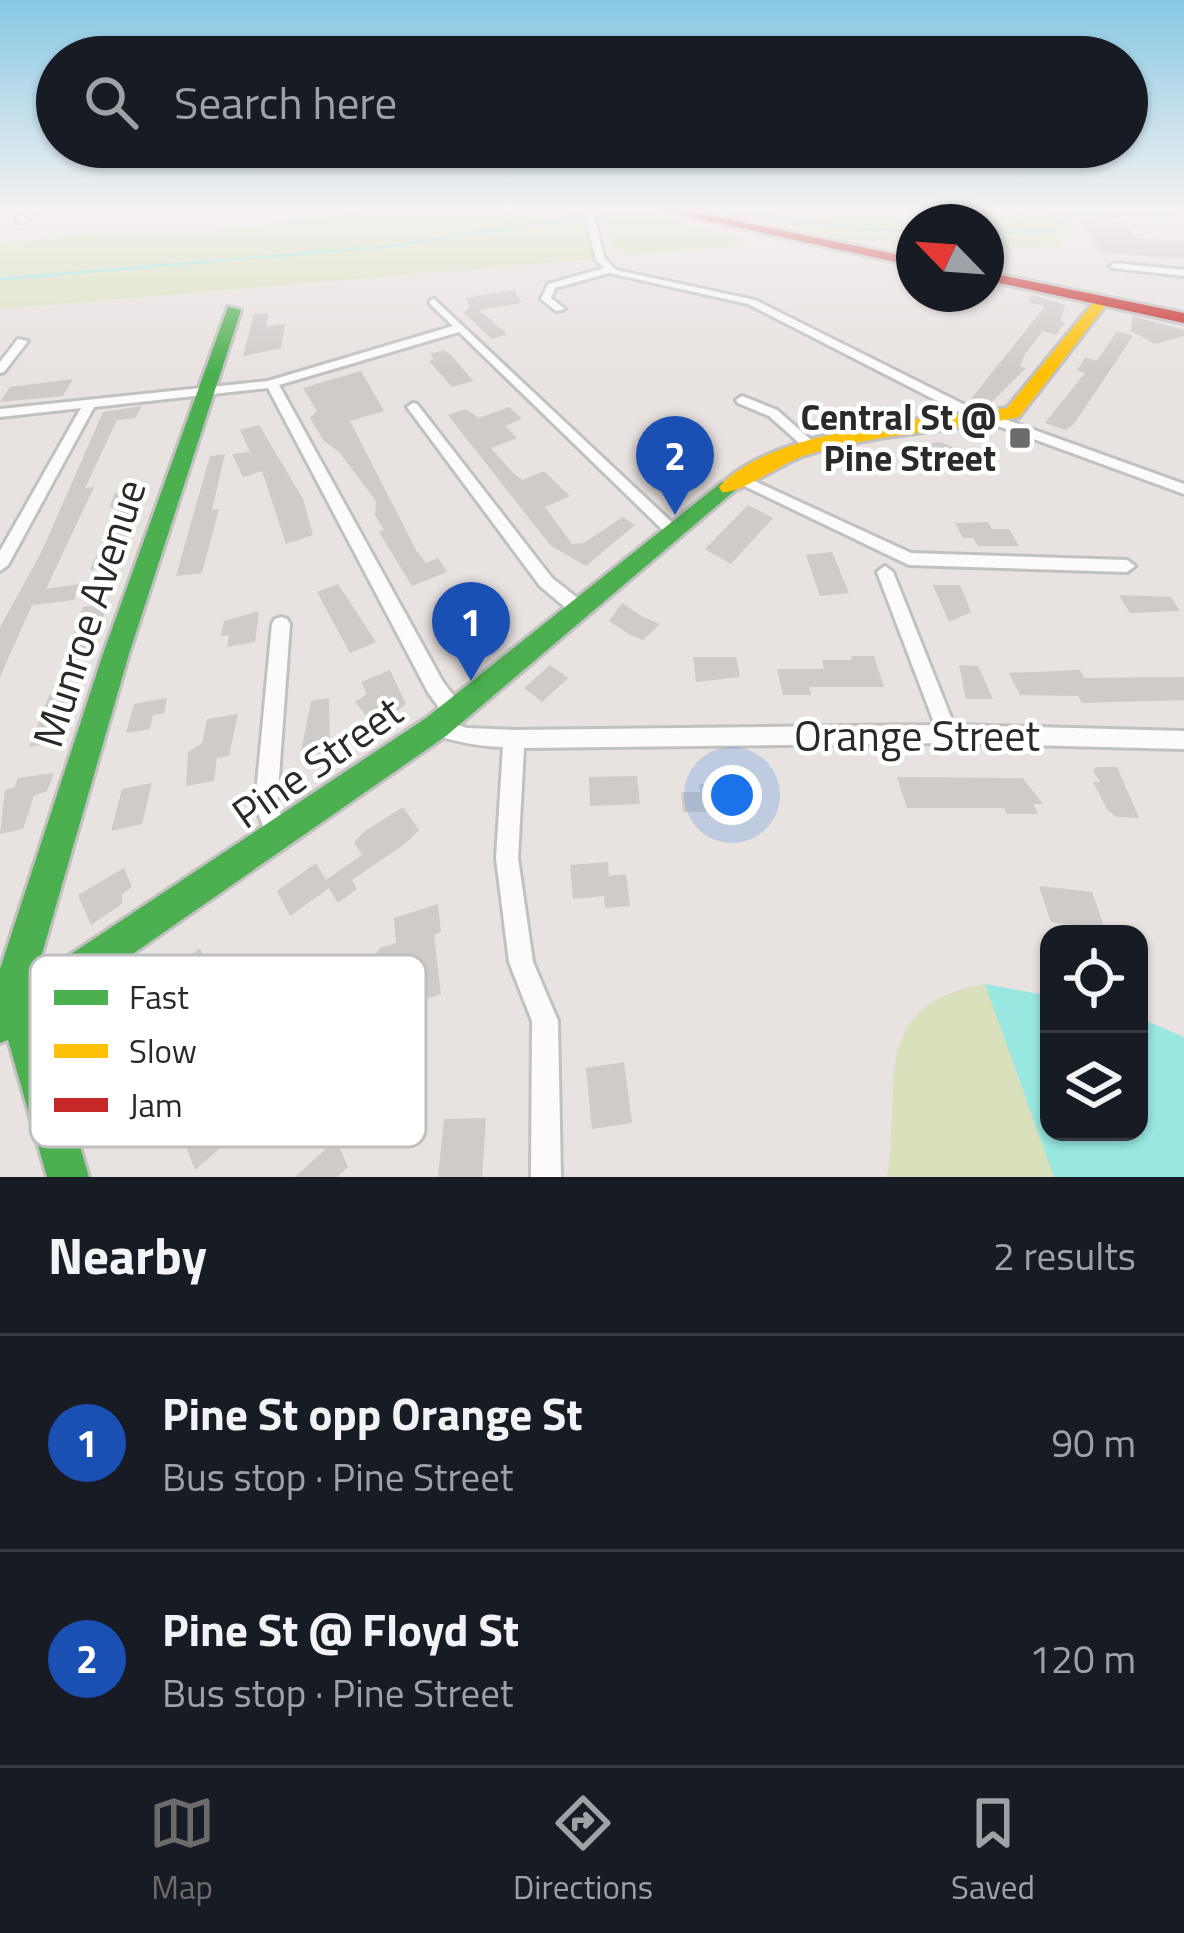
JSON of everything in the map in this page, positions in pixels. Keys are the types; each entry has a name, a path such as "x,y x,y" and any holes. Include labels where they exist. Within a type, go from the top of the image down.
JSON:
{"street":[{"path":"606,262 609,270"},
{"path":"1115,266 1184,272"},
{"path":"560,309 546,299 550,286 609,270 759,305 990,419 1184,489"},
{"path":"1004,280 1184,318"},
{"path":"990,419 1017,410 1102,301"},
{"path":"434,302 673,531"},
{"name":"Munroe Avenue","path":"30,1073 10,1018 16,976 232,310"},
{"path":"0,413 270,384 459,328"},
{"path":"0,370 22,341"},
{"path":"270,384 436,688 446,719"},
{"path":"742,400 772,413 811,446"},
{"path":"0,565 90,403"},
{"path":"413,406 546,582 579,609"},
{"name":"Pine Street","path":"103,955 446,719 740,478 811,446 990,419"},
{"path":"740,478 909,559 1127,566"},
{"path":"885,572 948,734"},
{"path":"278,836 266,805 281,624"},
{"name":"Orange Street","path":"446,719 467,737 514,739 948,734 1184,740"},
{"path":"514,739 507,859 521,962 545,1021 546,1177"},
{"name":"Munroe Avenue","path":"57,1147 68,1177"}],"green space":[{"path":"0,262 559,262 0,309"},
{"path":"985,984 1054,1177 887,1177 897,1055 905,1031 921,1010 947,994"}],"water":[{"path":"985,984 1040,994 1040,1138"},
{"path":"1148,1022 1184,1037 1184,1177 1054,1177 1041,1141 1148,1141"}],"building":[{"path":"514,290 522,303 479,310 507,334 492,339 464,313 470,306 465,298"},
{"path":"1032,295 1065,305 1060,321 1065,322 1056,335 1043,331 1024,355 1020,366 1026,368 989,405 971,399 1045,306 1029,303"},
{"path":"269,313 266,326 285,324 281,348 243,356 254,314"},
{"path":"1132,316 1184,330 1184,336 1155,344 1131,331"},
{"path":"1117,331 1133,336 1073,425 1066,430 1045,423 1085,373 1077,370 1086,357 1097,361"},
{"path":"444,350 473,381 452,387 429,361 434,359 430,354"},
{"path":"361,371 384,411 350,421 416,550 426,563 438,558 447,572 412,586 379,532 384,530 375,515 376,501 310,418 317,411 303,388"},
{"path":"73,379 63,396 0,402 10,387"},
{"path":"142,406 135,418 117,420 85,488 94,487 46,589 79,584 74,600 32,605 0,677 0,627 41,553 103,412"},
{"path":"509,407 522,419 505,426 517,438 491,448 523,480 544,471 570,496 545,507 572,544 584,543 623,517 635,525 586,566 550,545 448,415 466,409 479,418"},
{"path":"259,425 303,499 313,535 286,544 262,471 243,477 232,454 250,452 240,430"},
{"path":"940,442 970,454 912,465 898,448"},
{"path":"668,445 710,468 688,482 681,469 648,482 645,476 674,457"},
{"path":"225,454 212,510 219,509 202,573 176,576 210,456"},
{"path":"146,489 114,566 90,570 118,507 109,508 115,493"},
{"path":"748,505 773,518 731,564 705,549"},
{"path":"988,522 992,529 1009,529 1019,546 978,546 973,538 963,538 955,523"},
{"path":"832,552 849,593 820,596 806,555"},
{"path":"338,584 376,642 350,653 317,592"},
{"path":"933,585 960,585 971,612 949,622"},
{"path":"1119,595 1171,597 1180,611 1130,613"},
{"path":"622,603 660,624 643,640 630,635 609,621"},
{"path":"108,604 89,656 63,665 83,607"},
{"path":"259,611 255,642 227,647 229,635 221,636 224,621"},
{"path":"489,614 501,633 461,651 449,632"},
{"path":"851,656 874,656 884,687 809,687 811,695 783,695 777,669 824,669 822,660 852,660"},
{"path":"693,657 736,657 740,677 696,682"},
{"path":"550,665 568,678 542,702 524,688"},
{"path":"959,665 978,666 993,699 966,699"},
{"path":"390,670 406,704 376,727 355,702 367,694 361,682"},
{"path":"1080,670 1084,678 1184,677 1184,700 1082,703 1078,696 1020,695 1009,673"},
{"path":"70,692 47,744 29,747 49,695"},
{"path":"167,698 164,713 153,715 150,729 126,733 134,704"},
{"path":"329,698 330,752 300,757 311,701"},
{"path":"238,714 229,756 217,758 214,781 186,786 188,752 202,743 207,719"},
{"path":"1117,767 1139,818 1116,817 1107,809 1093,782 1100,782 1093,770"},
{"path":"54,773 47,791 34,796 23,829 0,834 5,790 14,788 18,778"},
{"path":"723,775 741,775 746,812 683,812 681,792 700,792 699,784 724,784"},
{"path":"637,776 640,804 590,806 589,777"},
{"path":"897,777 1023,778 1043,804 1033,804 1038,814 1007,814 1004,808 907,808"},
{"path":"152,783 142,824 111,831 122,789"},
{"path":"403,807 419,830 406,843 352,880 357,889 338,903 329,888 290,916 277,891 316,863 326,880 362,855 354,842 365,831"},
{"path":"608,862 609,876 626,874 630,906 605,908 604,896 573,899 570,865"},
{"path":"124,868 132,887 122,894 122,904 91,925 78,895"},
{"path":"1039,886 1092,892 1104,925 1074,925 1051,922"},
{"path":"438,904 441,932 434,935 441,994 426,999 426,955 375,955 380,948 396,943 394,918"},
{"path":"624,1062 632,1123 592,1129 586,1068"},
{"path":"486,1118 482,1177 438,1177 444,1119"},
{"path":"186,1147 221,1147 195,1170"},
{"path":"328,1147 339,1147 348,1167 337,1177 295,1177"}],"waterway":[{"path":"0,279 203,262"}],"traffic: fast":[{"path":"30,1048 16,976 116,654 233,310"},
{"path":"101,955 436,727 729,487"},
{"path":"0,1024 30,1004"},
{"path":"59,1147 68,1177"}],"traffic: slow":[{"path":"729,487 757,468 826,443 1013,413 1102,301"}],"traffic: jam":[{"path":"1004,280 1184,318"}],"place":[{"name":"Central St @ Pine Street","path":"1020,438"},
{"name":"Pine St @ Floyd St","path":"675,515"},
{"name":"Pine St opp Orange St","path":"471,681"}]}
